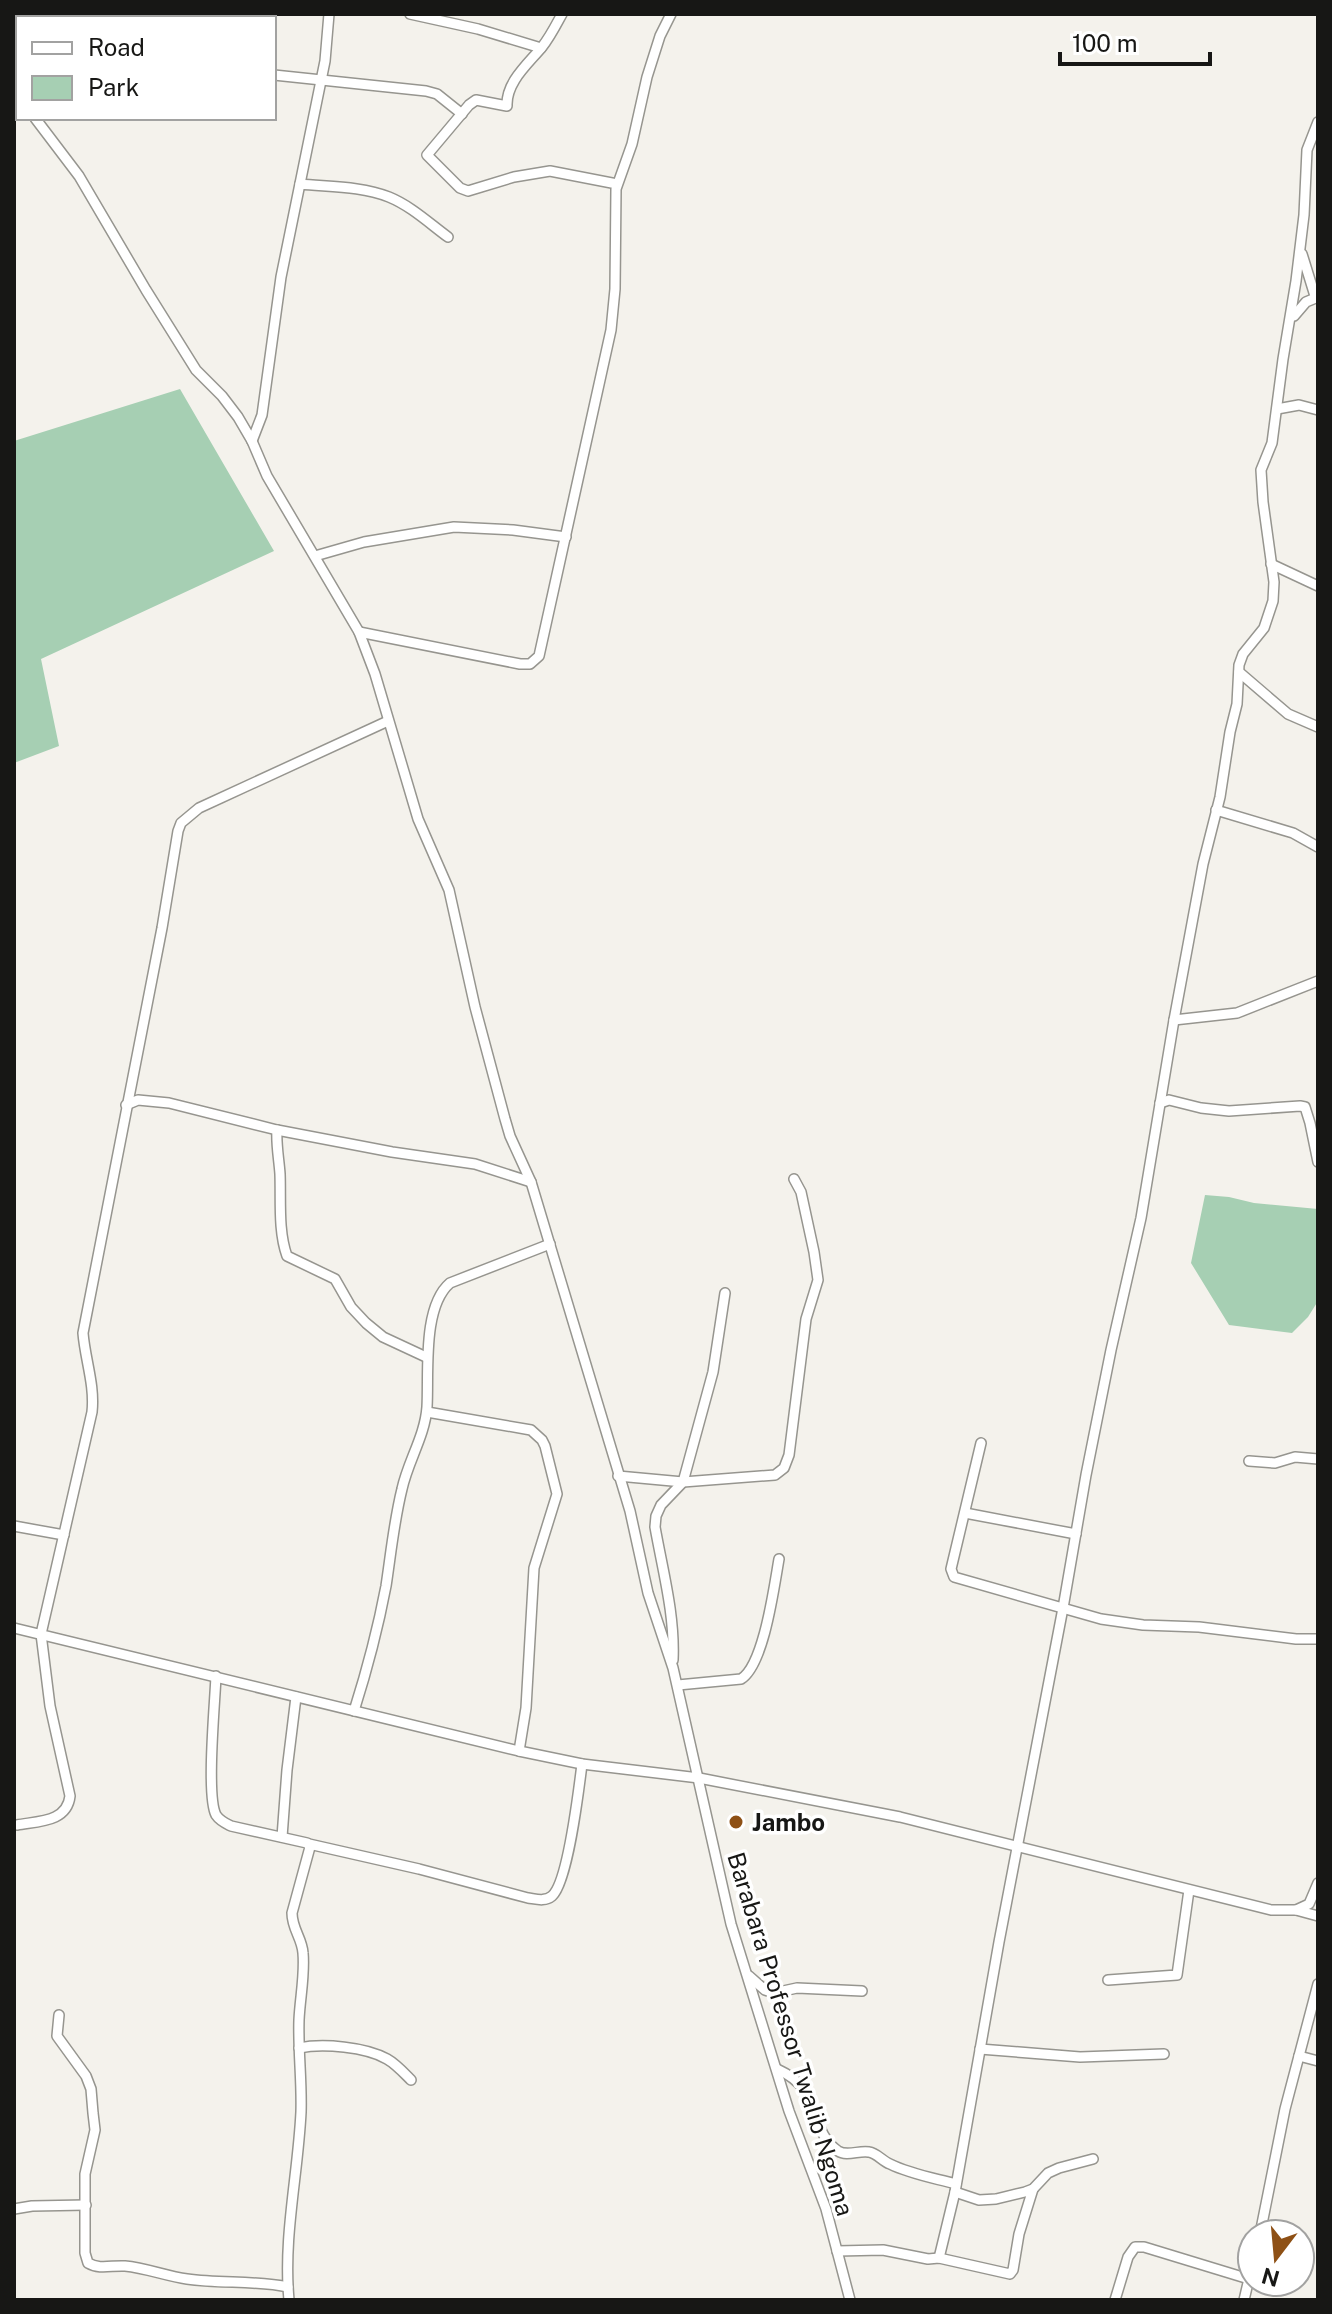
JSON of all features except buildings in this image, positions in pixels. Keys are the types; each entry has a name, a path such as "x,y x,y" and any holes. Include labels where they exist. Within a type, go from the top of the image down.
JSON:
{"street":[{"path":"252,441 262,415 281,277 325,61 329,14"},
{"path":"410,14 459,24 541,48"},
{"path":"562,14 541,48 515,78 506,107 476,100 427,155 460,188 468,191 514,177 550,171 617,184"},
{"path":"359,632 499,661 530,664 539,656 611,330 617,184 628,157 660,36 671,14"},
{"path":"276,75 426,91 437,94 462,114"},
{"path":"37,120 79,176 196,370 222,396 252,441 267,476 359,632 375,674 418,819 449,890 475,1007 505,1119 531,1182 550,1244 630,1511 648,1593 673,1668"},
{"path":"939,2258 955,2188 1111,1350 1141,1218 1174,1020 1237,704 1239,672 1243,654 1264,628 1270,614 1274,582 1261,476 1272,443 1290,322 1304,215 1307,150 1318,122"},
{"path":"300,184 356,189 390,197 448,237"},
{"path":"1290,322 1298,309 1317,296 1300,246"},
{"path":"1277,409 1299,405 1318,410"},
{"path":"315,556 364,542 454,527 566,537"},
{"path":"1271,564 1318,586"},
{"path":"1239,672 1288,714 1318,727"},
{"path":"17,1825 57,1817 65,1813 69,1804 70,1796 50,1706 41,1634 92,1412 92,1384 83,1333 181,823 199,808 388,721"},
{"path":"1216,810 1293,833 1318,847"},
{"path":"1174,1020 1237,1013 1318,981"},
{"path":"126,1105 148,1100 277,1130 475,1164 531,1182"},
{"path":"1160,1103 1169,1100 1214,1110 1305,1107 1318,1162"},
{"path":"277,1130 280,1200 287,1256 335,1279 351,1307 366,1323 383,1337 426,1357"},
{"path":"618,1476 683,1482 775,1475 784,1468 789,1455 806,1319 818,1280 801,1192 794,1179"},
{"path":"354,1711 378,1623 403,1484 419,1444 427,1412 426,1357 441,1293 445,1287 478,1272 550,1244"},
{"path":"673,1668 671,1607 655,1527 656,1516 661,1505 683,1482 713,1372 725,1293"},
{"path":"427,1412 531,1430 545,1446 557,1494 534,1568 526,1708 519,1751"},
{"path":"981,1443 951,1575 954,1577 1101,1619 1318,1639"},
{"path":"1249,1461 1275,1463 1295,1457 1318,1459"},
{"path":"965,1513 1076,1534"},
{"path":"14,1526 64,1535"},
{"path":"678,1685 746,1677 760,1649 779,1559"},
{"path":"14,1628 519,1751 582,1764 699,1778 886,1814 1271,1910 1296,1910 1318,1916"},
{"name":"Barabara Professor Twalib Ngoma","path":"673,1668 731,1924 789,2111 826,2209 850,2300"},
{"path":"216,1676 212,1782 214,1807 221,1820 231,1826 419,1869 528,1898 542,1900 555,1893 573,1829 582,1764"},
{"path":"282,1837 296,1697"},
{"path":"289,2300 290,2218 297,2174 301,2109 299,2048 304,1956 292,1923 292,1913 309,1844"},
{"path":"1296,1910 1309,1904 1318,1883"},
{"path":"1108,1980 1177,1975 1189,1890"},
{"path":"746,1973 758,1985 774,1993 797,1988 862,1991"},
{"path":"1263,2218 1285,2109 1318,1984"},
{"path":"59,2015 57,2036 81,2066 91,2089 95,2130 85,2174 85,2253 88,2263 93,2266 125,2266 189,2279 259,2282 288,2287"},
{"path":"299,2048 326,2045 369,2052 388,2059 411,2080"},
{"path":"980,2049 1080,2057 1164,2054"},
{"path":"1299,2056 1318,2061"},
{"path":"777,2069 805,2088 823,2135 838,2151 873,2152 887,2163 979,2200 996,2199 1033,2189"},
{"path":"837,2251 883,2250 928,2259 939,2258 1003,2273 1013,2272 1017,2241 1033,2189 1048,2173 1093,2159"},
{"path":"14,2209 86,2205"},
{"path":"1115,2300 1128,2257 1135,2247 1144,2247 1236,2275"}],"green space":[{"path":"180,389 274,551 41,659 59,746 14,763 14,441"},
{"path":"1205,1195 1318,1209 1318,1301 1292,1333 1229,1325 1191,1263"}],"place":[{"name":"Jambo","path":"736,1822"}]}
